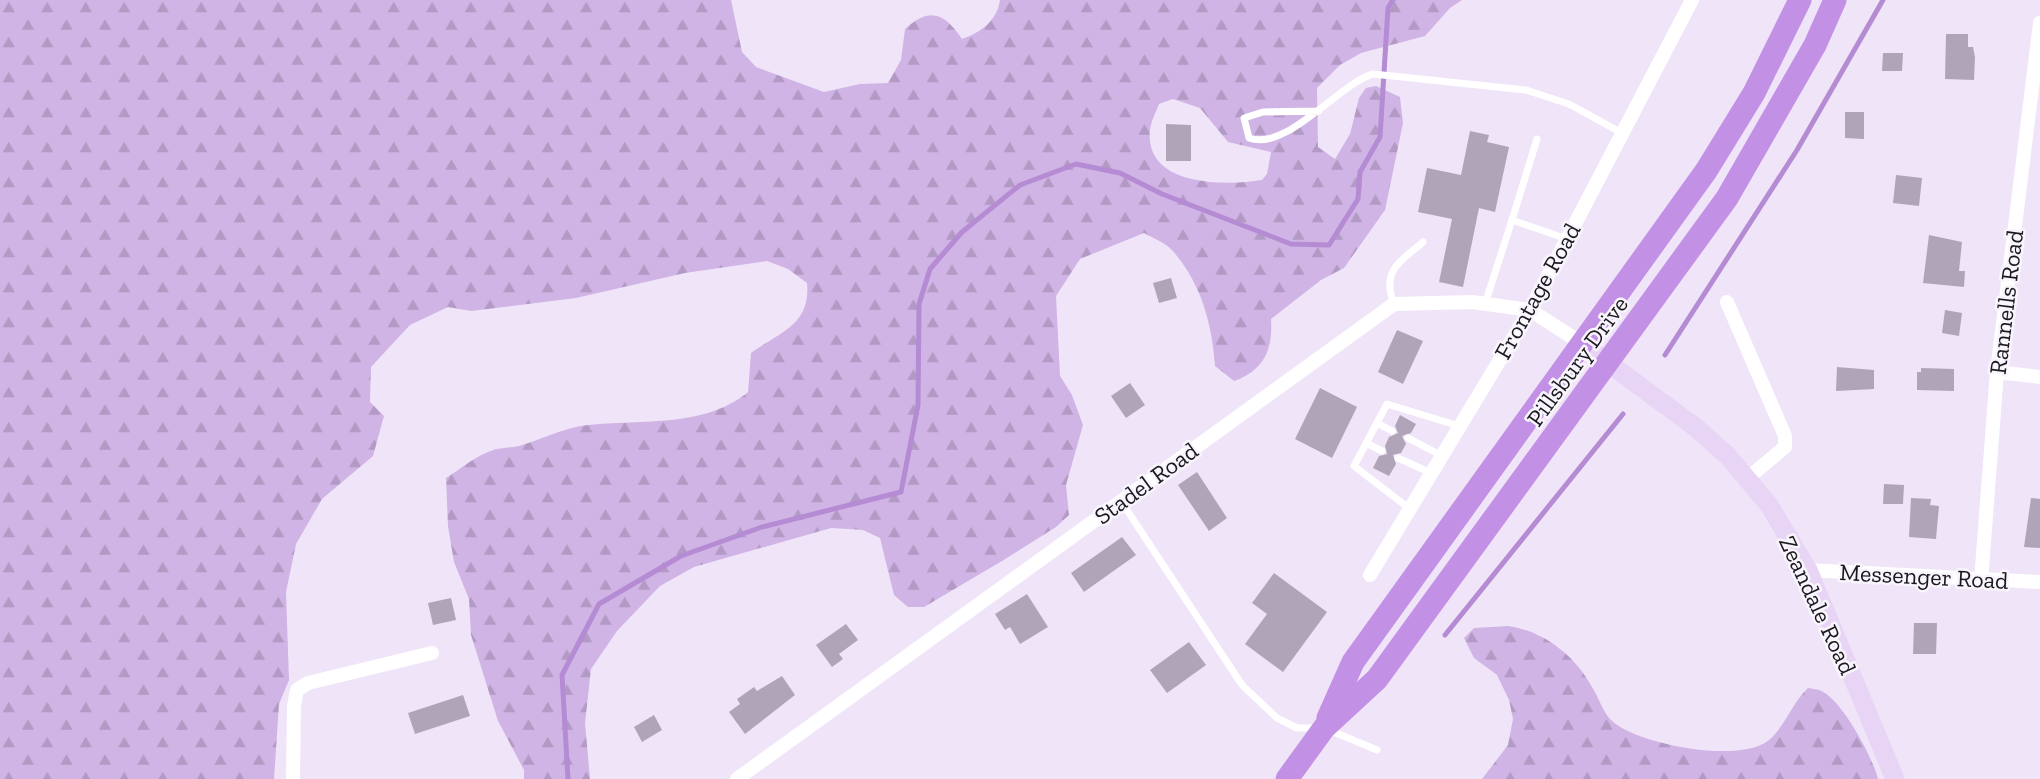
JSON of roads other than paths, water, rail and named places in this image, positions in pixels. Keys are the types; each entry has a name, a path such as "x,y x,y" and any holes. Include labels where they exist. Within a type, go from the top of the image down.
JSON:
{"highway":[{"name":"Pillsbury Drive","path":"1324,728 1353,662 1706,170 1754,93 1800,0"},
{"name":"Pillsbury Drive","path":"1287,779 1324,728 1377,679 1727,198 1815,45 1835,0"}],"main road":[{"name":"Zeandale Road","path":"1583,344 1695,427 1748,478 1769,505 1808,570 1895,779"}],"street":[{"name":"Frontage Road","path":"1370,575 1530,310 1692,0"},
{"name":"Rannells Road","path":"1981,581 1997,372 2040,23"},
{"path":"1727,302 1785,436 1785,447 1780,453 1748,478"},
{"path":"1394,304 1485,304 1530,310 1583,344"},
{"name":"Stadel Road","path":"737,779 1394,304"},
{"path":"1997,372 2040,377"},
{"name":"Messenger Road","path":"1808,570 2040,582"},
{"path":"293,779 294,706 298,690 308,683 432,653"}],"lane":[{"path":"1319,111 1263,112 1244,118 1244,126 1249,138 1256,141 1293,127 1319,111 1363,77 1373,74 1526,90 1569,104 1622,132"},
{"path":"1485,304 1537,139"},
{"path":"1512,220 1566,239"},
{"path":"1394,304 1388,287 1393,267 1423,242"},
{"path":"1410,509 1354,466 1387,404 1460,426"},
{"path":"1377,423 1392,431"},
{"path":"1408,439 1442,456"},
{"path":"1366,443 1382,451"},
{"path":"1398,458 1431,474"},
{"path":"1121,500 1242,685 1277,719 1297,728 1324,728 1377,750"}],"waterway":[{"path":"568,779 562,675 599,604 681,556 762,527 901,492 918,405 919,304 930,269 962,232 1020,185 1076,164 1120,173 1162,194 1291,244 1329,245 1358,199 1360,172 1380,137 1388,8 1393,0"},
{"path":"1665,355 1797,150 1883,0"},
{"path":"1445,635 1623,414"}]}
